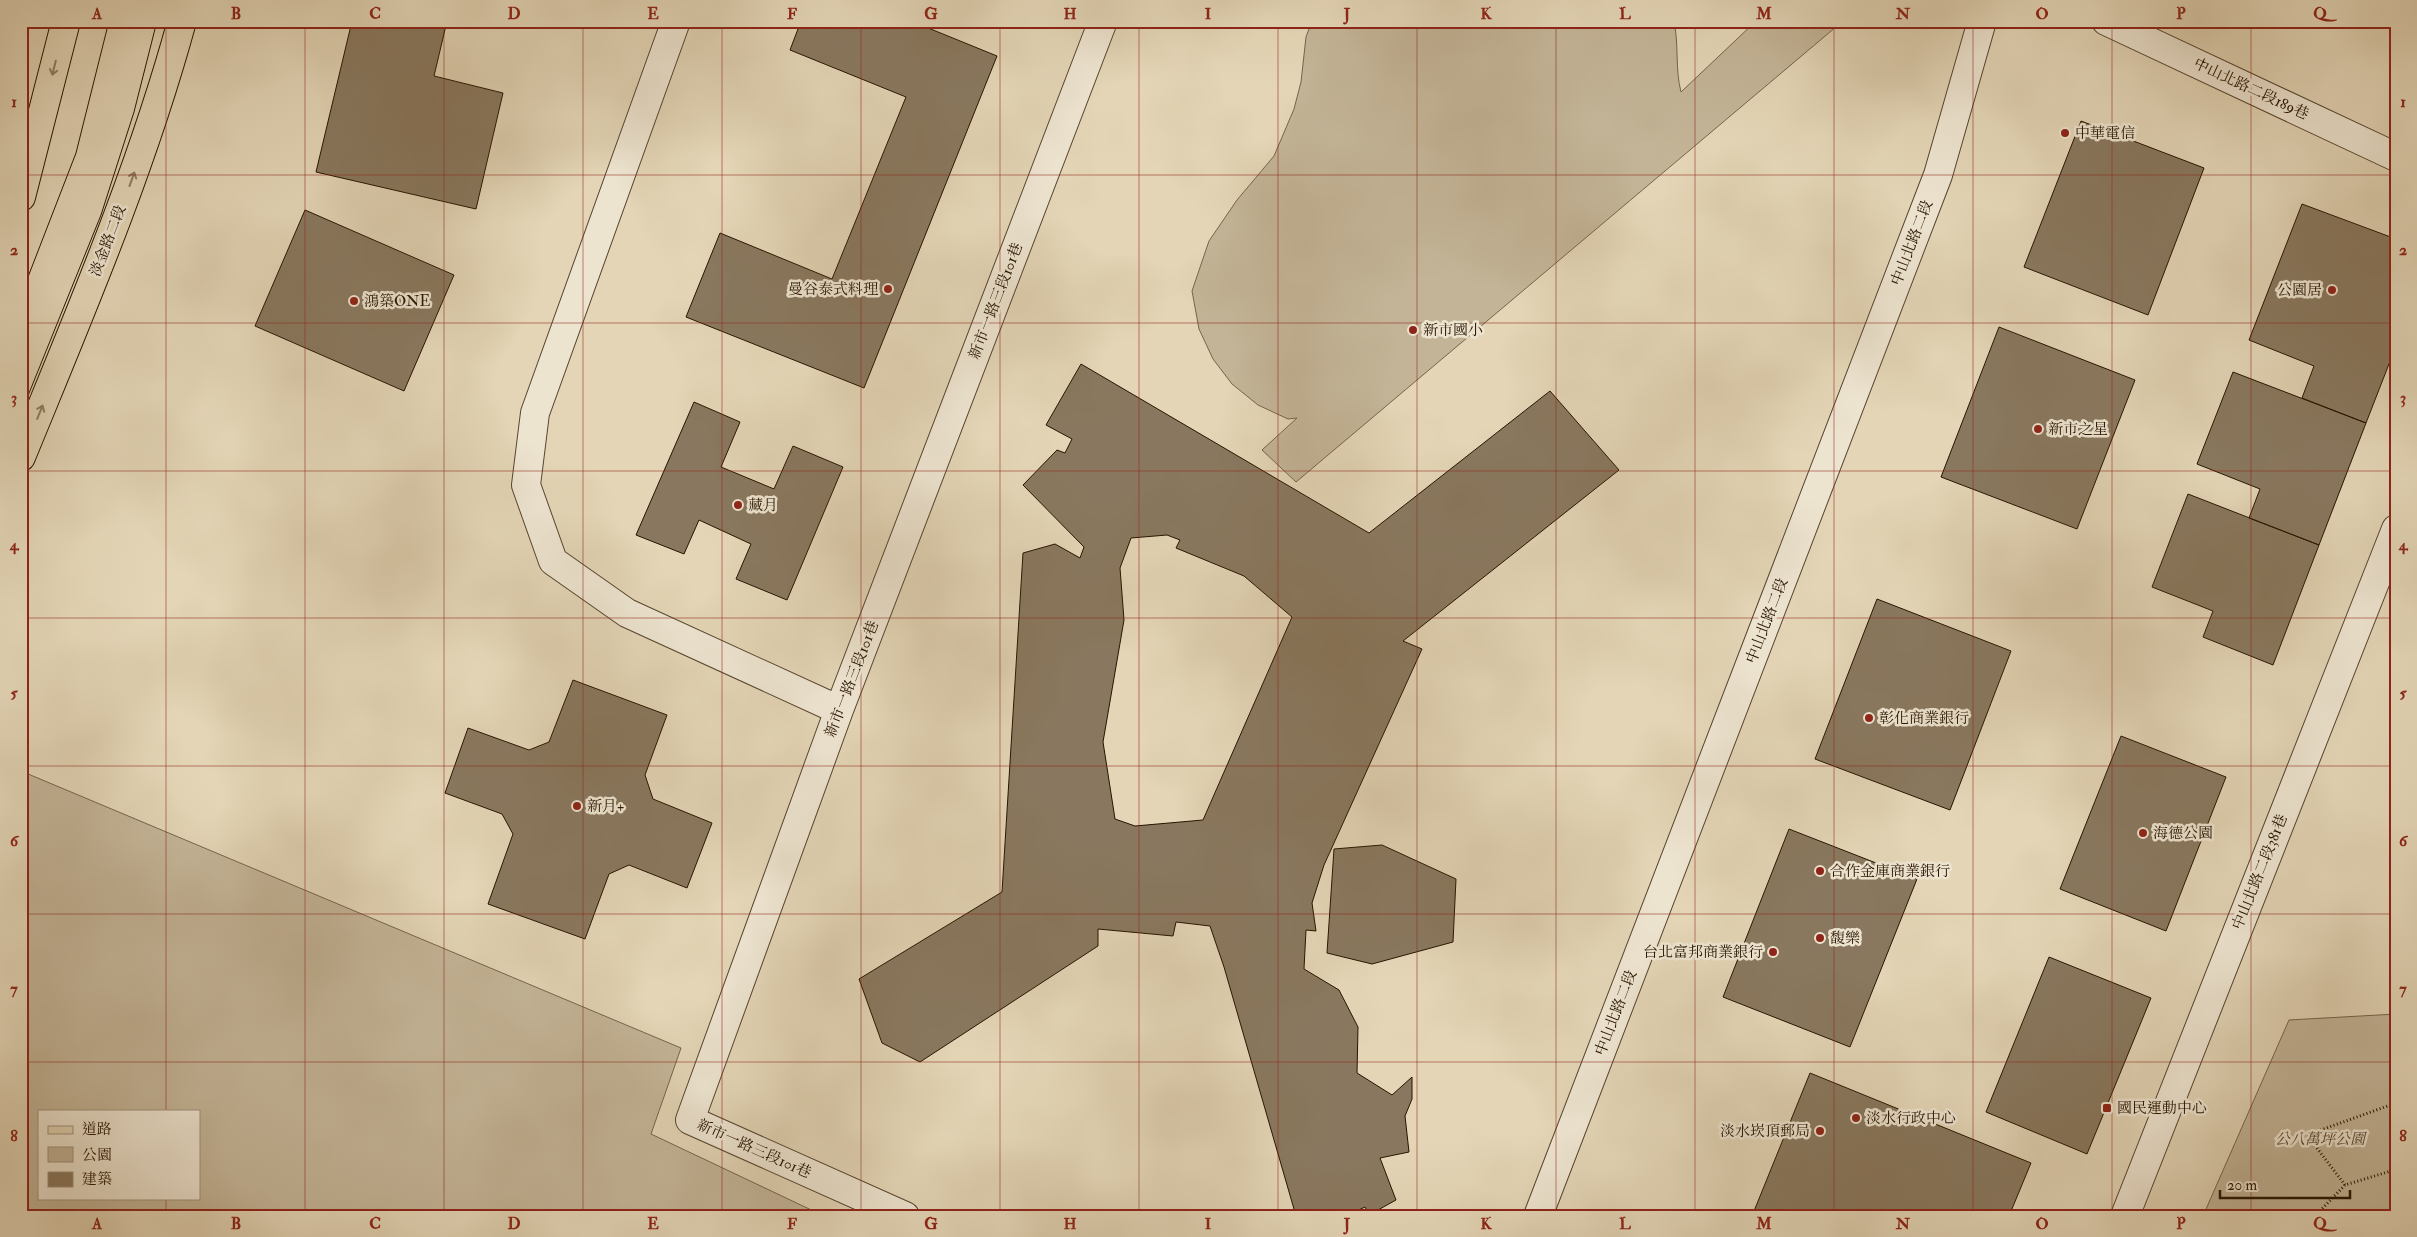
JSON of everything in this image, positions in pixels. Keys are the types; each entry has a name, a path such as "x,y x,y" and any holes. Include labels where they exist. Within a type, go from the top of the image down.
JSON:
{"main road":[{"path":"21,197 66,21"},
{"name":"淡金路二段","path":"21,457 111,237 146,140 182,21"}],"street":[{"path":"676,21 535,413 526,485 553,561 627,613 840,710"},
{"name":"新市一路三段101巷","path":"905,1216 690,1120 840,710 1103,21"},
{"name":"中山北路二段","path":"1538,1216 1938,175 1982,21"},
{"name":"中山北路二段189巷","path":"2106,21 2396,157"},
{"name":"中山北路二段381巷","path":"2125,1216 2396,529"}],"path":[{"path":"2345,1185 2307,1135 2396,1103"},
{"path":"2315,1216 2345,1185 2396,1171"}],"green space":[{"path":"1312,21 1674,21 1681,92 1756,21 1843,21 1296,482 1262,450 1297,418 1288,419 1258,405 1232,384 1213,359 1199,329 1192,291 1209,241 1237,200 1274,156 1294,109 1301,82 1306,37"},
{"path":"21,771 681,1048 651,1134 824,1216 21,1216"},
{"name":"公八萬坪公園","path":"2396,1014 2396,1216 2203,1216 2289,1020"}],"building":[{"path":"352,21 447,21 434,76 503,93 476,209 316,172"},
{"path":"801,21 911,21 997,56 864,388 686,317 720,233 832,279 906,97 790,50"},
{"path":"2081,121 2204,168 2148,315 2024,267"},
{"name":"公園居","path":"2302,204 2396,239 2396,346 2366,423 2302,398 2314,366 2249,340"},
{"name":"鴻築ONE","path":"305,210 454,275 404,391 255,326"},
{"name":"新市之星","path":"1999,327 2135,380 2077,529 1941,477"},
{"path":"1081,364 1369,533 1550,391 1619,470 1403,641 1422,649 1324,865 1312,903 1316,931 1306,930 1304,969 1339,990 1358,1027 1357,1073 1392,1095 1412,1077 1412,1099 1405,1116 1409,1152 1380,1158 1396,1200 1369,1215 1365,1207 1346,1216 1296,1216 1224,967 1210,926 1176,922 1173,936 1098,929 1098,946 920,1062 882,1043 859,979 1002,892 1023,553 1055,544 1080,558 1084,547 1023,485 1057,450 1065,453 1072,439 1046,425","holes":["1167,535 1180,540 1176,548 1244,576 1292,617 1203,820 1135,826 1115,819 1103,742 1124,620 1120,568 1131,538"]},
{"path":"2233,372 2366,423 2319,545 2249,518 2260,489 2197,464"},
{"name":"藏月","path":"694,402 740,422 721,467 774,489 793,446 843,467 787,600 736,579 751,544 699,520 684,554 636,535"},
{"path":"2188,494 2319,545 2273,665 2203,637 2213,611 2152,587"},
{"path":"1877,599 2011,651 1950,810 1815,759"},
{"name":"新月+","path":"573,680 667,715 645,775 653,799 712,823 687,888 629,865 609,874 585,939 488,904 513,834 502,814 445,793 468,728 529,750 549,742"},
{"name":"海德公園","path":"2121,736 2226,777 2166,931 2060,889"},
{"name":"馥樂","path":"1789,829 1917,879 1850,1047 1723,997"},
{"path":"1382,845 1456,879 1453,942 1372,964 1327,953 1334,849"},
{"path":"2049,957 2151,998 2087,1154 1986,1112"},
{"name":"淡水行政中心","path":"1810,1073 2031,1163 2009,1216 1752,1216"}],"tram line":[{"path":"21,295 76,153 109,21"},
{"path":"21,413 101,215 134,112 157,21"}],"place":[{"name":"中華電信","path":"2065,133"},
{"name":"曼谷泰式料理","path":"888,289"},
{"name":"公園居","path":"2332,290"},
{"name":"鴻築ONE","path":"354,301"},
{"name":"新市國小","path":"1413,330"},
{"name":"新市之星","path":"2038,429"},
{"name":"藏月","path":"738,505"},
{"name":"彰化商業銀行","path":"1869,718"},
{"name":"新月+","path":"577,806"},
{"name":"海德公園","path":"2143,833"},
{"name":"合作金庫商業銀行","path":"1820,871"},
{"name":"馥樂","path":"1820,938"},
{"name":"台北富邦商業銀行","path":"1773,952"},
{"name":"國民運動中心","path":"2107,1108"},
{"name":"淡水行政中心","path":"1856,1118"},
{"name":"淡水崁頂郵局","path":"1820,1131"}]}
